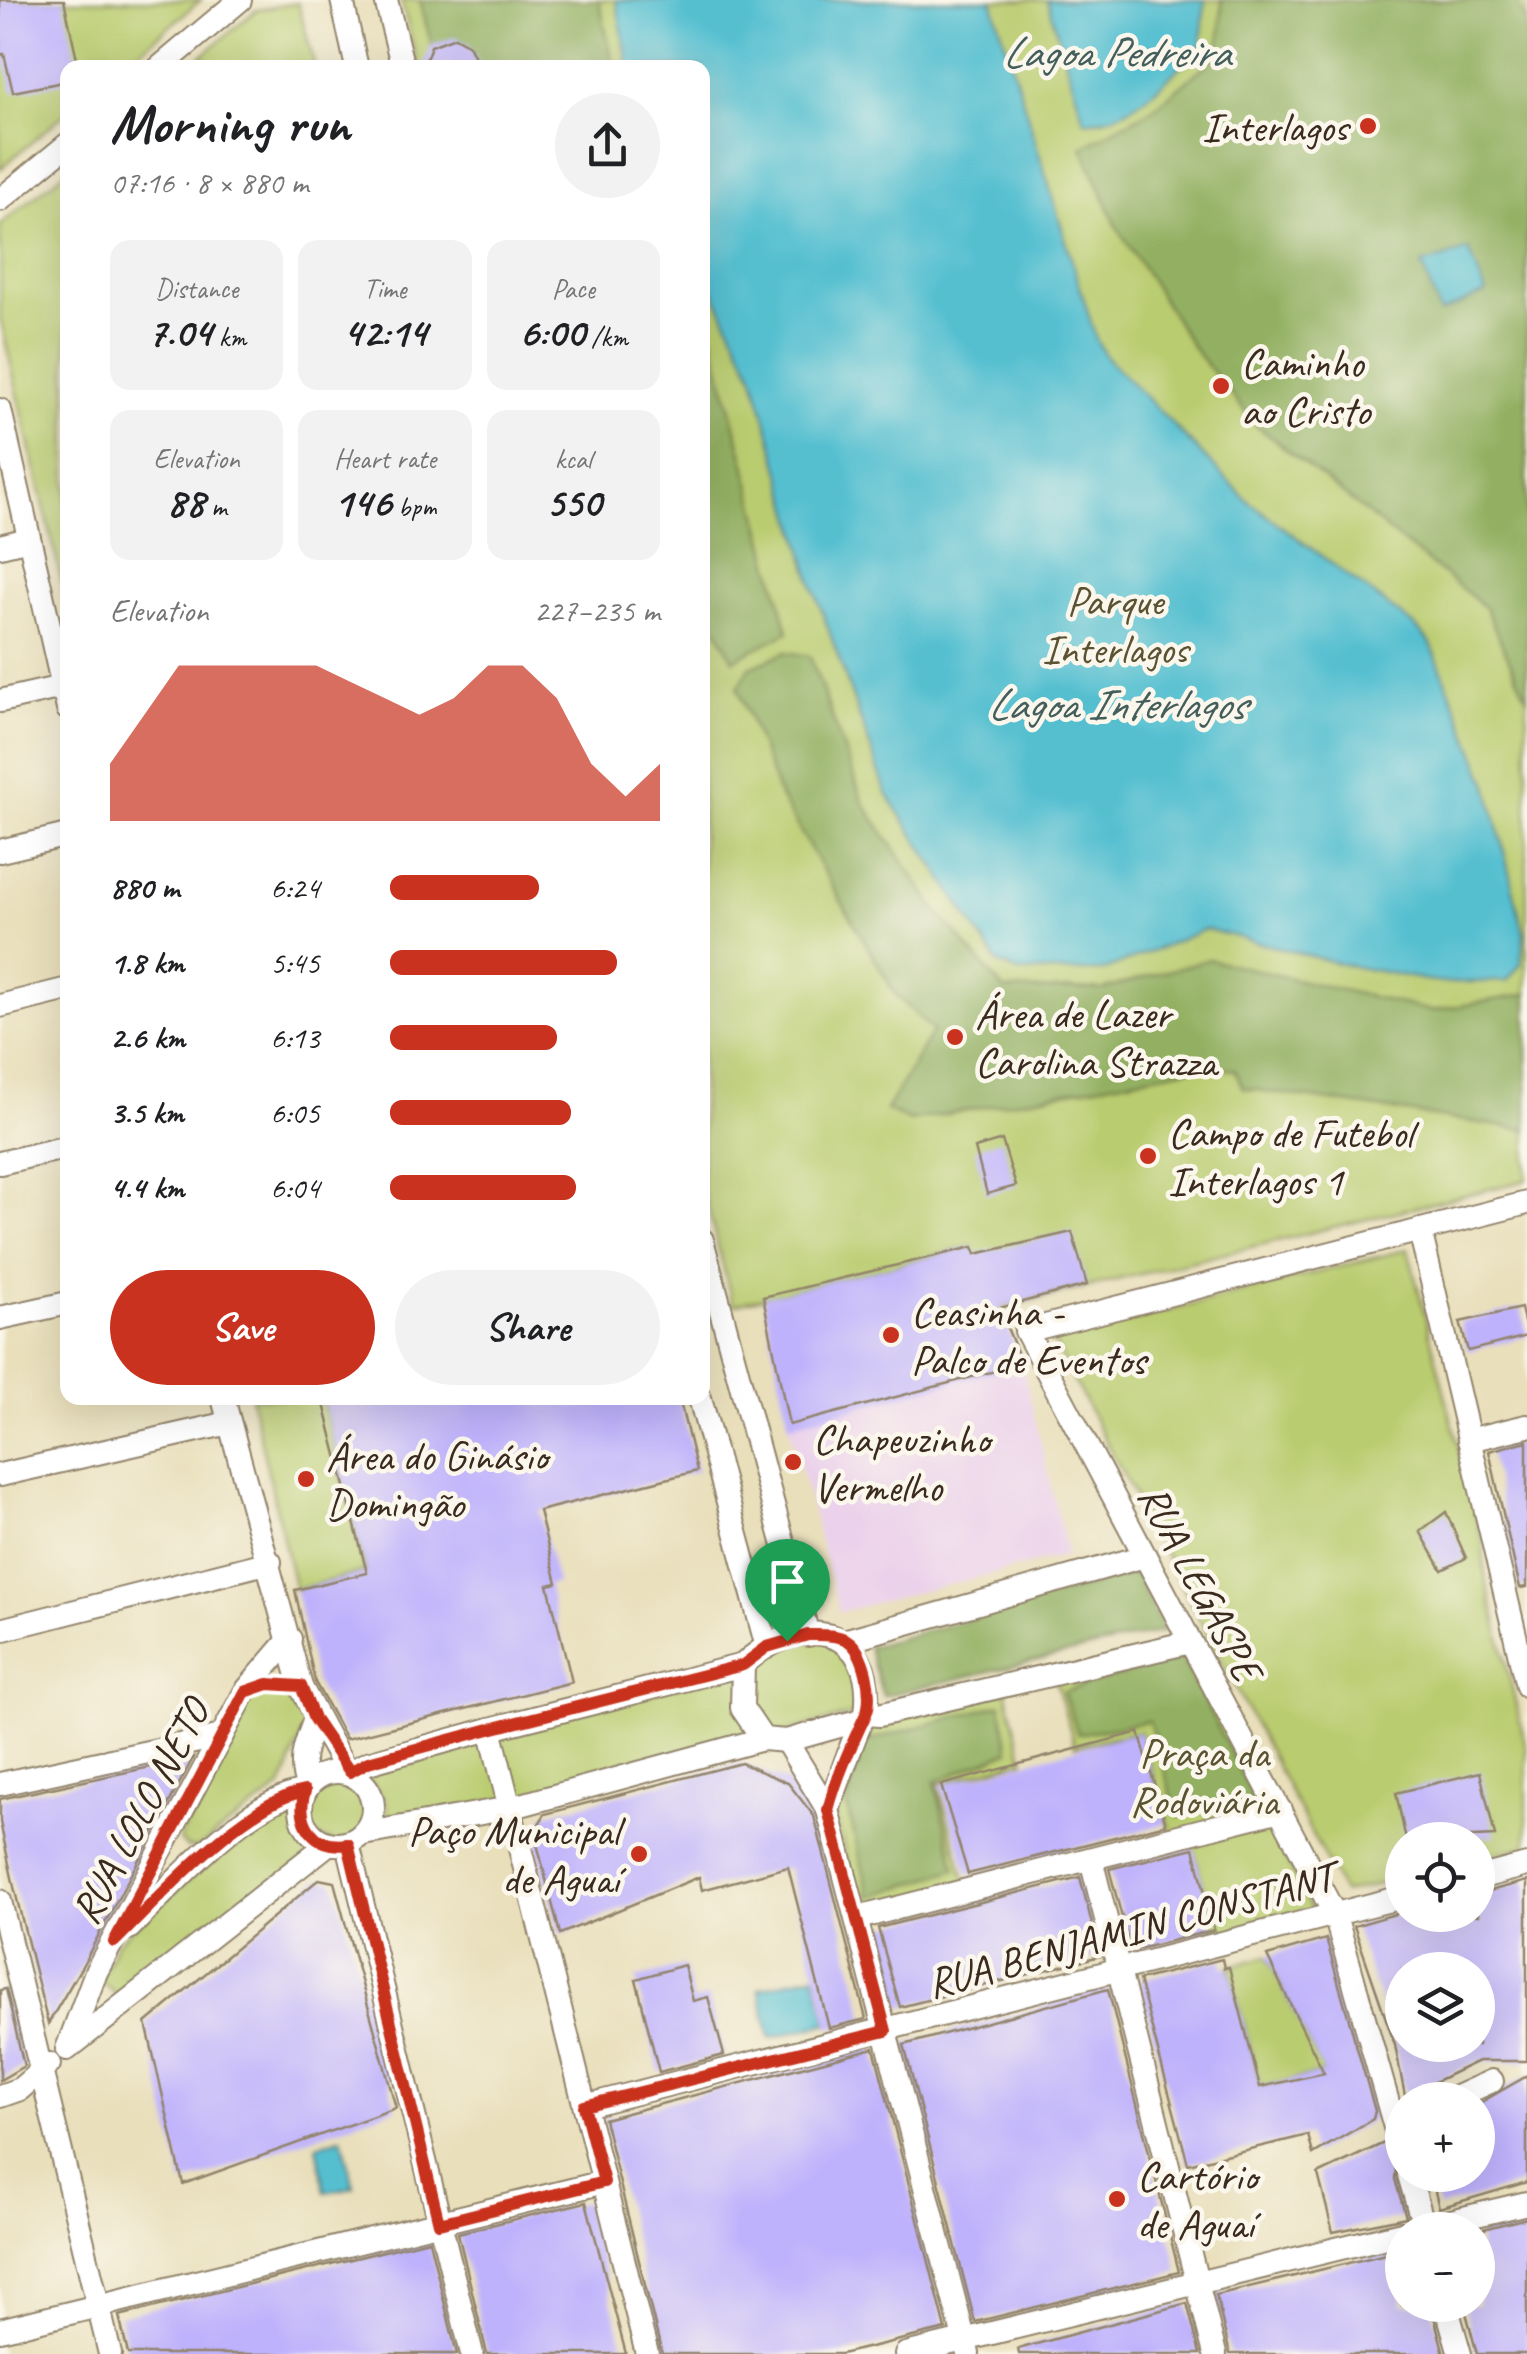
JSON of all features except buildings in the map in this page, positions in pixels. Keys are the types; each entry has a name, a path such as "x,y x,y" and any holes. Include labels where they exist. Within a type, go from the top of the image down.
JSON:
{"street":[{"path":"169,60 240,0"},
{"path":"342,0 356,60"},
{"path":"386,0 401,60"},
{"path":"0,200 60,151"},
{"path":"0,410 60,676"},
{"path":"0,546 29,540"},
{"path":"0,701 60,698"},
{"path":"0,851 60,837"},
{"path":"0,1006 60,991"},
{"path":"0,1163 60,1149"},
{"path":"1527,1202 1420,1230 1522,1644 1527,1686"},
{"name":"RUA LEGASPE","path":"1386,2082 1335,1914 1026,1331 1420,1230"},
{"path":"710,1270 808,1635"},
{"path":"0,1318 60,1305"},
{"path":"0,2096 20,2089 70,2039 125,2005 346,1841 373,1804 368,1790 348,1772 314,1719 301,1686 226,1405"},
{"path":"702,1405 767,1647"},
{"path":"0,1475 230,1423"},
{"path":"1469,1440 1527,1426"},
{"path":"114,1942 216,1844 284,1795 306,1789 326,1774 348,1772 368,1762 743,1665 767,1647 808,1635 847,1640 1145,1556"},
{"path":"0,1630 270,1562"},
{"name":"RUA LOLO NETO","path":"70,2039 96,1972 245,1692 290,1639"},
{"path":"828,1810 863,1717 866,1680 859,1653 847,1640"},
{"path":"314,1719 303,1750 306,1789 302,1820 314,1836 346,1841 510,1808 863,1717 1190,1642"},
{"path":"743,1665 742,1708 751,1728 774,1740 828,1810 966,2347"},
{"path":"245,1692 268,1684 301,1686"},
{"path":"490,1729 647,2354"},
{"path":"0,1784 222,1736"},
{"path":"858,1918 1280,1810"},
{"path":"346,1841 472,2354"},
{"path":"1092,1859 1216,2354"},
{"path":"1495,1874 1527,1866"},
{"path":"0,1901 110,2354"},
{"name":"RUA BENJAMIN CONSTANT","path":"584,2106 1385,1901"},
{"path":"96,1972 99,1984 125,2005"},
{"path":"0,2330 604,2182"},
{"path":"1487,2212 1527,2202"},
{"path":"906,2354 966,2347 1198,2283 1385,2238"},
{"path":"1451,2322 1460,2354"}],"shaded area":[{"path":"1022,1364 1067,1555 839,1612 789,1425"}],"green space":[{"path":"0,0 201,0 129,60 60,60 60,118 0,169"},
{"name":"Parque Interlagos","path":"401,0 1527,0 1527,1180 1001,1308 972,1247 733,1305 710,1216 710,60 417,60"},
{"path":"420,0 599,0 612,60 435,60"},
{"path":"1222,0 1517,0 1527,26 1527,699 1485,607 1257,426 1193,348 1117,227 1082,147 1154,108 1219,54"},
{"path":"298,3 313,60 197,60 256,10"},
{"path":"60,176 60,574 0,318 0,225"},
{"path":"710,327 788,632 733,660 710,614"},
{"path":"786,652 810,656 863,802 934,907 1004,990 1105,989 1209,959 1432,1011 1527,994 1527,1130 1243,1088 1235,1070 1197,1067 910,1121 886,1110 933,1031 896,995 779,795 738,688 750,667"},
{"path":"1408,1249 1483,1544 1485,1575 1527,1751 1527,1846 1495,1854 1495,1822 1385,1822 1385,1882 1343,1893 1053,1341"},
{"name":"Área do Ginásio Domingão","path":"253,1405 324,1405 366,1571 295,1590"},
{"path":"1135,1573 1164,1631 883,1696 868,1647"},
{"path":"808,1638 845,1642 863,1712 765,1737 743,1691 746,1666"},
{"name":"Praça da Rodoviária","path":"1185,1649 1280,1810 1173,1838 1139,1732 1075,1746 1055,1679"},
{"name":"Praça da Rodoviária","path":"1182,1658 1254,1798 1178,1816 1149,1721 1078,1734 1063,1691"},
{"path":"740,1668 756,1736 508,1804 388,1822 386,1801 362,1770"},
{"path":"283,1689 296,1697 307,1721 282,1787 197,1848 187,1848 179,1840 250,1697"},
{"name":"Praça da Rodoviária","path":"1006,1690 1024,1760 938,1784 967,1886 860,1915 834,1810 867,1720"},
{"name":"Praça da Rodoviária","path":"1001,1704 1009,1751 935,1782 956,1869 870,1897 847,1806 860,1743"},
{"path":"338,1776 361,1786 371,1809 361,1832 338,1842 315,1832 305,1809 315,1786"},
{"path":"284,1798 299,1800 300,1821 321,1847 122,2000 100,1981 116,1943"},
{"path":"1267,1821 1313,1914 1217,1940 1191,1838"},
{"path":"1267,1956 1325,2073 1260,2087 1229,1967"}],"water":[{"name":"Lagoa Interlagos","path":"616,0 992,0 1096,339 1106,357 1248,501 1415,626 1431,644 1487,782 1524,933 1521,964 1507,981 1441,983 1341,964 1206,929 1103,971 1018,972 998,963 887,794 812,583 753,374 710,284 710,60 628,60"},
{"name":"Lagoa Pedreira","path":"1047,0 1205,0 1201,48 1132,106 1101,119 1084,120"},
{"path":"1469,250 1486,293 1440,313 1422,265"},
{"path":"815,1974 828,2023 770,2038 759,1989"},
{"path":"342,2137 354,2187 325,2192 317,2146"}],"place":[{"name":"Interlagos","path":"1368,126"},
{"name":"Caminho ao Cristo","path":"1221,386"},
{"name":"Área de Lazer Carolina Strazza","path":"955,1037"},
{"name":"Campo de Futebol Interlagos 1","path":"1148,1156"},
{"name":"Ceasinha - Palco de Eventos","path":"891,1335"},
{"name":"Chapeuzinho Vermelho","path":"793,1462"},
{"name":"Área do Ginásio Domingão","path":"306,1479"},
{"name":"Paço Municipal de Aguaí","path":"639,1854"},
{"name":"Cartório de Aguaí","path":"1117,2199"}],"route":[{"path":"808,1635 847,1640 859,1653 866,1680 866,1714 838,1775 828,1810 886,2031 584,2106 604,2182 439,2223 348,1844 328,1844 314,1836 302,1820 305,1791 284,1795 216,1844 114,1942 245,1692 256,1686 301,1686 314,1719 337,1750 346,1772 350,1772 368,1762 743,1665 767,1647 787,1641 808,1635"}]}
